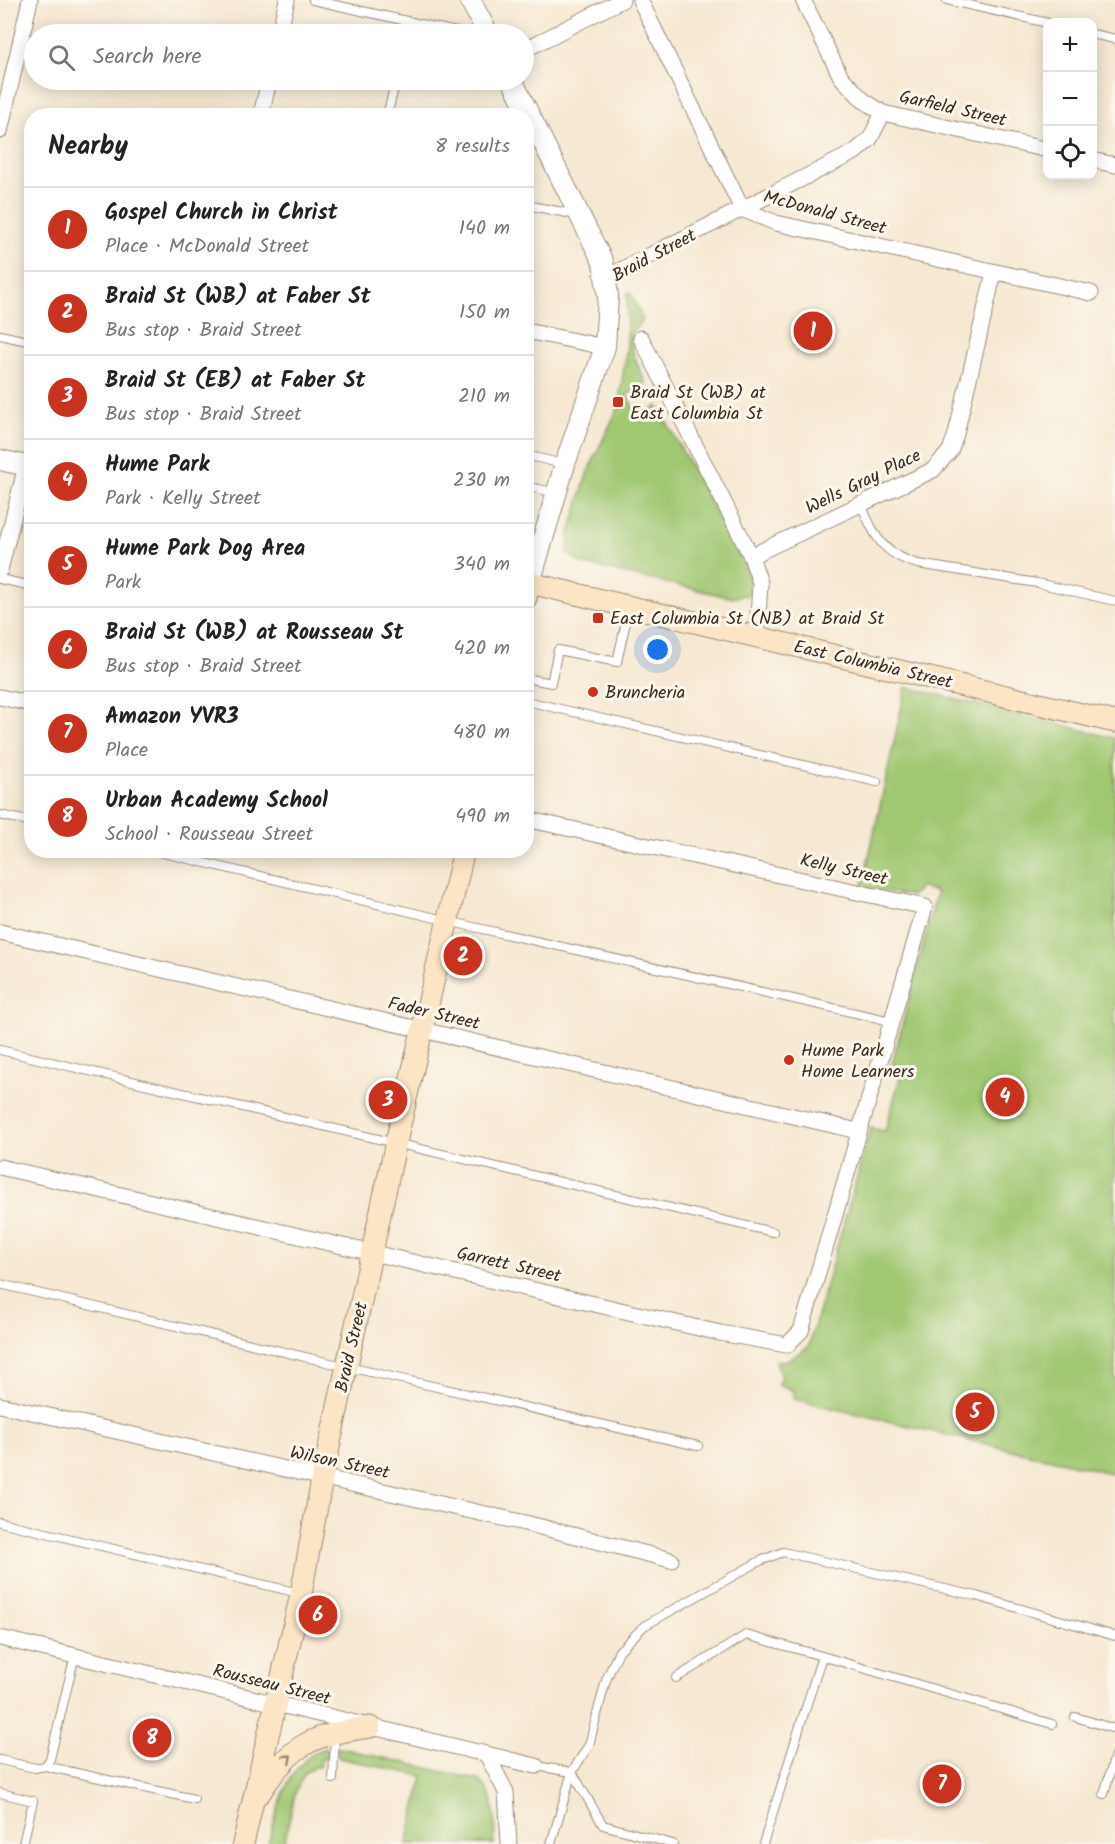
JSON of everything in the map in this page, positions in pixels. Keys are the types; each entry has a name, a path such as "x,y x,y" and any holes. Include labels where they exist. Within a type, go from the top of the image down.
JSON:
{"main road":[{"name":"East Columbia Street","path":"534,589 629,606 1115,722"},
{"name":"Braid Street","path":"243,1844 301,1594 346,1366 462,858"},
{"path":"253,1804 288,1757 312,1740 336,1731 370,1727"}],"street":[{"path":"25,24 30,0"},
{"path":"281,24 287,0"},
{"path":"470,0 483,24"},
{"name":"McDonald Street","path":"640,0 742,209 776,223 1090,293"},
{"name":"Garfield Street","path":"803,0 841,77 862,100 884,113 1043,149"},
{"path":"811,15 814,0"},
{"path":"534,45 612,2"},
{"path":"0,131 24,26"},
{"path":"263,108 267,90"},
{"path":"517,90 526,108"},
{"name":"Braid Street","path":"534,568 565,464 605,347 608,317 606,277 855,152 870,139 884,113"},
{"path":"534,123 603,262 606,277"},
{"path":"1097,161 1115,165"},
{"name":"Wells Gray Place","path":"751,556 933,470 950,451 994,272"},
{"path":"534,332 605,347"},
{"path":"641,338 751,556 760,583 756,636"},
{"path":"0,460 24,466"},
{"path":"0,570 24,485"},
{"path":"0,697 24,702"},
{"name":"Kelly Street","path":"534,821 925,907 858,1131"},
{"name":"Fader Street","path":"0,932 858,1131"},
{"name":"Garrett Street","path":"0,1167 720,1333 787,1344 801,1331 858,1131"},
{"name":"Wilson Street","path":"0,1405 525,1523 671,1560"},
{"name":"Rousseau Street","path":"0,1638 536,1766"},
{"path":"487,1755 506,1792 509,1844"}],"lane":[{"path":"313,0 420,24"},
{"path":"947,0 1043,22"},
{"path":"1097,35 1115,39"},
{"path":"389,108 394,90"},
{"path":"534,207 581,216"},
{"path":"0,335 24,340"},
{"path":"534,457 565,464"},
{"path":"534,488 556,493"},
{"path":"861,504 877,539 900,559 1036,583 1115,601"},
{"path":"0,579 24,584"},
{"path":"534,680 551,683 558,650 617,662 629,606"},
{"path":"534,703 877,782"},
{"path":"0,815 24,820"},
{"path":"184,858 448,921 891,1021"},
{"path":"0,1050 773,1232"},
{"path":"0,1284 698,1446"},
{"path":"0,1522 301,1594"},
{"path":"550,1844 572,1772 589,1744 606,1680 620,1651 644,1626 760,1560 783,1552 976,1596 1115,1636"},
{"path":"676,1678 746,1635 1052,1724"},
{"path":"45,1766 50,1759 75,1655"},
{"path":"764,1844 822,1656"},
{"path":"1075,1718 1115,1729"},
{"path":"333,1779 336,1731"},
{"path":"1104,1794 1115,1755"},
{"path":"0,1760 35,1768 45,1766 194,1799"},
{"path":"536,1766 572,1772"},
{"path":"572,1772 603,1825 673,1844"},
{"path":"0,1793 33,1801 23,1844"}],"green space":[{"path":"630,292 643,320 636,327 632,342 635,359 646,384 627,395 638,417 658,406 750,576 751,588 746,597 743,595 733,598 583,564 568,554 569,536 588,471 618,408 627,346 627,294"},
{"path":"906,687 1115,738 1115,1474 793,1399 793,1392 789,1388 780,1386 778,1382 781,1378 776,1361 787,1360 808,1348 871,1128 885,1131 903,1067 892,1064 937,892 922,887 911,896 862,888"},
{"path":"336,1747 479,1780 489,1793 494,1809 494,1844 407,1844 423,1776 339,1758"},
{"path":"325,1748 329,1755 321,1760 319,1767 314,1767 305,1773 296,1790 284,1844 268,1844 280,1802 292,1775 312,1755"}],"place":[{"name":"Gospel Church in Christ","path":"813,331"},
{"name":"Braid St (WB) at East Columbia St","path":"618,402"},
{"name":"East Columbia St (NB) at Braid St","path":"598,618"},
{"name":"Bruncheria","path":"593,692"},
{"name":"Braid St (WB) at Faber St","path":"463,956"},
{"name":"Hume Park Home Learners","path":"789,1060"},
{"name":"Hume Park","path":"1005,1097"},
{"name":"Braid St (EB) at Faber St","path":"388,1100"},
{"name":"Hume Park Dog Area","path":"975,1412"},
{"name":"Braid St (WB) at Rousseau St","path":"318,1615"},
{"name":"Urban Academy School","path":"152,1738"},
{"name":"Amazon YVR3","path":"942,1784"}]}
